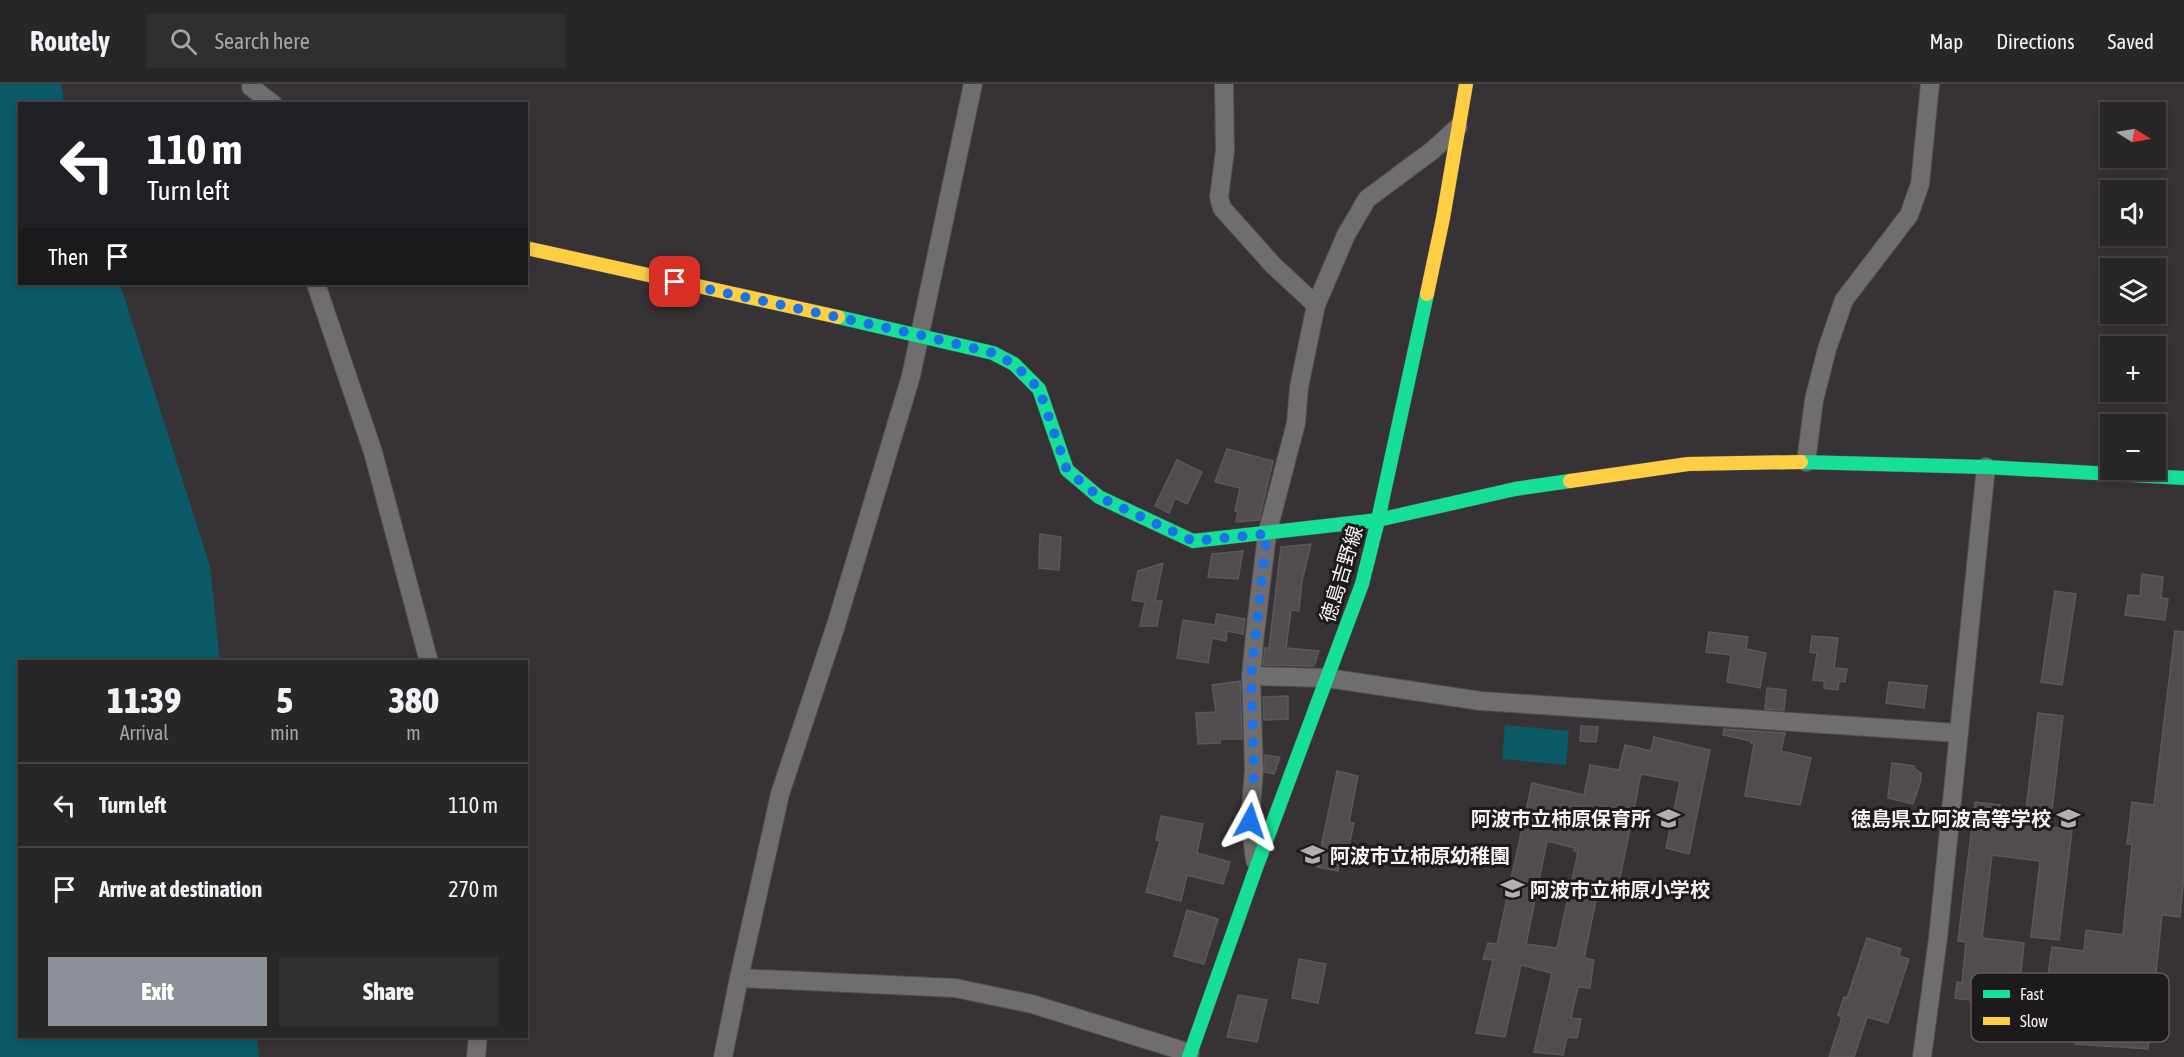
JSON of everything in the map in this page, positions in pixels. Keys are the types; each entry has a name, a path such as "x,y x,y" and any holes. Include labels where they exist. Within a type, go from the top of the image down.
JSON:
{"street":[{"path":"723,1057 780,794 874,502 911,376 973,84"},
{"path":"1224,84 1225,151 1219,197 1222,208 1273,265 1316,305"},
{"name":"徳島吉野線","path":"1190,1055 1256,868 1362,584 1443,218 1466,84"},
{"path":"1806,462 1814,400 1827,349 1844,300 1909,215 1920,184 1930,84"},
{"path":"253,92 270,102"},
{"path":"1256,868 1250,821 1254,770 1251,676 1267,534 1296,423 1299,387 1316,305 1346,235 1367,199 1433,150 1458,127"},
{"path":"528,248 993,353 1014,364 1039,389 1067,470 1099,497 1193,541 1378,520 1515,489 1688,464 1806,462 1986,467 2184,478"},
{"path":"315,285 373,452 428,660"},
{"path":"1922,1057 1939,926 1986,467"},
{"path":"1251,676 1327,678 1481,701 1958,733"},
{"path":"739,978 955,988 1032,1004 1190,1055"},
{"path":"476,1057 478,1038"}],"water":[{"path":"0,84 61,84 64,102 18,102 18,285 120,285 210,566 220,660 18,660 18,1038 257,1038 259,1057 0,1057"},
{"path":"1505,725 1569,731 1566,765 1502,759"}],"building":[{"path":"1227,449 1273,461 1259,520 1236,522 1238,511 1235,511 1240,488 1215,482"},
{"path":"1177,460 1202,472 1187,504 1175,498 1169,513 1155,506"},
{"path":"1040,534 1061,537 1059,570 1039,568"},
{"path":"1311,544 1302,581 1299,611 1291,610 1286,648 1319,651 1314,666 1263,665 1265,648 1269,648 1281,547"},
{"path":"1243,551 1238,579 1208,577 1212,554"},
{"path":"1163,563 1155,601 1162,601 1157,626 1140,626 1145,602 1132,600 1138,571"},
{"path":"2142,574 2163,577 2161,598 2168,599 2165,620 2125,615 2128,595 2140,596"},
{"path":"2055,591 2076,594 2062,685 2041,682"},
{"path":"1217,614 1245,619 1243,634 1227,631 1226,641 1212,638 1208,663 1177,658 1183,620 1215,625"},
{"path":"2175,631 2184,632 2184,874 2180,917 2162,915 2156,973 2048,973 2052,947 2084,951 2086,930 2123,935 2132,844 2127,844 2132,802 2154,805"},
{"path":"1709,632 1748,637 1746,649 1766,653 1760,688 1727,682 1731,655 1706,652"},
{"path":"1812,636 1838,638 1834,668 1847,669 1845,682 1839,681 1838,690 1824,688 1824,681 1813,680 1817,653 1810,652"},
{"path":"1240,681 1242,739 1220,739 1220,743 1198,744 1196,713 1216,712 1212,685"},
{"path":"1889,682 1927,686 1924,708 1886,703"},
{"path":"1767,688 1786,690 1784,710 1765,709"},
{"path":"1288,696 1288,719 1264,720 1263,697"},
{"path":"2038,713 2063,716 2050,827 2072,830 2059,940 2031,937 2040,861 1992,855 1982,938 2024,943 2021,973 1971,973 1971,1000 1955,998 1957,982 1962,983 1966,942 1958,941 1975,802 2000,805 1998,822 2024,825"},
{"path":"1581,726 1598,727 1596,742 1580,741"},
{"path":"1724,729 1785,733 1781,751 1811,758 1800,805 1745,796 1754,744 1751,741 1723,735"},
{"path":"1654,737 1710,750 1689,854 1666,848 1680,781 1641,774 1620,878 1624,879 1621,900 1597,895 1584,958 1594,960 1590,988 1578,987 1571,1018 1581,1019 1577,1038 1567,1037 1563,1055 1534,1052 1552,973 1521,965 1505,1037 1476,1033 1493,960 1483,959 1488,943 1497,944 1532,783 1584,795 1590,765 1619,770 1625,745 1651,751","holes":["1547,841 1575,848 1574,851 1578,852 1557,948 1526,944"]},
{"path":"1265,755 1280,757 1274,774 1265,772"},
{"path":"1892,763 1914,766 1921,773 1913,804 1888,798"},
{"path":"1337,771 1358,776 1349,822 1354,823 1348,850 1342,849 1338,871 1317,867"},
{"path":"1161,816 1203,824 1197,853 1230,862 1223,884 1187,875 1181,901 1146,892 1160,841 1156,840"},
{"path":"1187,910 1218,919 1204,964 1174,956"},
{"path":"1867,938 1901,949 1899,956 1909,959 1888,1023 1867,1017 1854,1057 1829,1057 1842,1017 1838,1015 1844,997 1847,998"},
{"path":"1299,959 1326,964 1318,1003 1292,998"},
{"path":"1238,995 1267,1000 1257,1042 1227,1037"},
{"path":"2075,1042 2149,1042 2148,1049 2075,1044"}],"traffic: fast":[{"path":"1189,1057 1256,868 1362,584 1427,294"},
{"path":"838,317 993,353 1014,364 1039,389 1067,470 1099,497 1193,541 1378,520 1515,489 1570,481"},
{"path":"1801,462 1986,467 2184,478"}],"traffic: slow":[{"path":"1427,294 1443,218 1466,84"},
{"path":"528,248 838,317"},
{"path":"1570,481 1688,464 1801,462"}],"place":[{"name":"阿波市立柿原保育所","path":"1669,818"},
{"name":"徳島県立阿波高等学校","path":"2069,818"},
{"name":"阿波市立柿原幼稚園","path":"1312,855"},
{"name":"阿波市立柿原小学校","path":"1512,889"}],"route":[{"path":"675,282 993,353 1014,364 1039,389 1067,470 1099,497 1193,541 1267,534 1251,676 1254,770 1250,821"}]}
